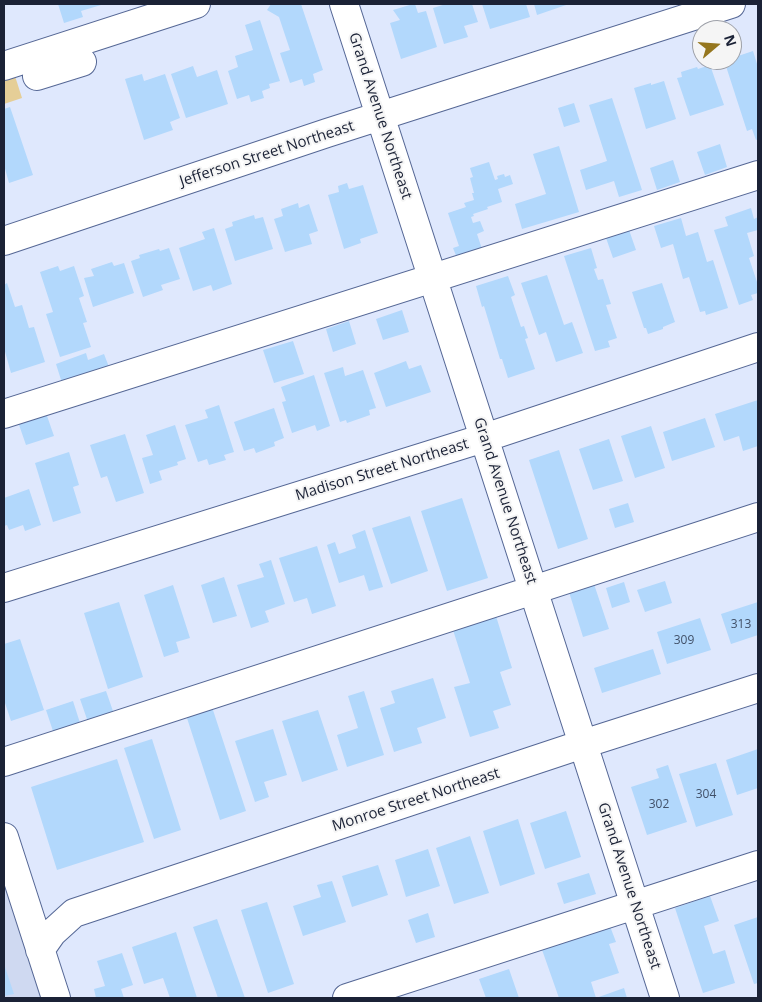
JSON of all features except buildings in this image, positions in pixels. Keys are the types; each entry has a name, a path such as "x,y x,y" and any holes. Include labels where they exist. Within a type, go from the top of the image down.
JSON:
{"street":[{"path":"4,66 196,4"},
{"name":"Grand Avenue Northeast","path":"344,4 666,998"},
{"name":"Jefferson Street Northeast","path":"4,241 79,206 123,191 328,133 731,4"},
{"path":"37,76 82,62"},
{"path":"4,414 758,175"},
{"name":"Madison Street Northeast","path":"4,588 484,438 758,347"},
{"path":"4,762 758,517"},
{"name":"Monroe Street Northeast","path":"40,950 52,933 74,913 758,688"},
{"path":"4,837 40,950 50,997"},
{"path":"347,998 758,865"},
{"name":"Monroe Street Northeast","path":"22,893 40,907 74,913"}],"shaded area":[{"path":"15,76 22,98 4,104 4,80"},
{"path":"4,880 42,998 4,998"}]}
